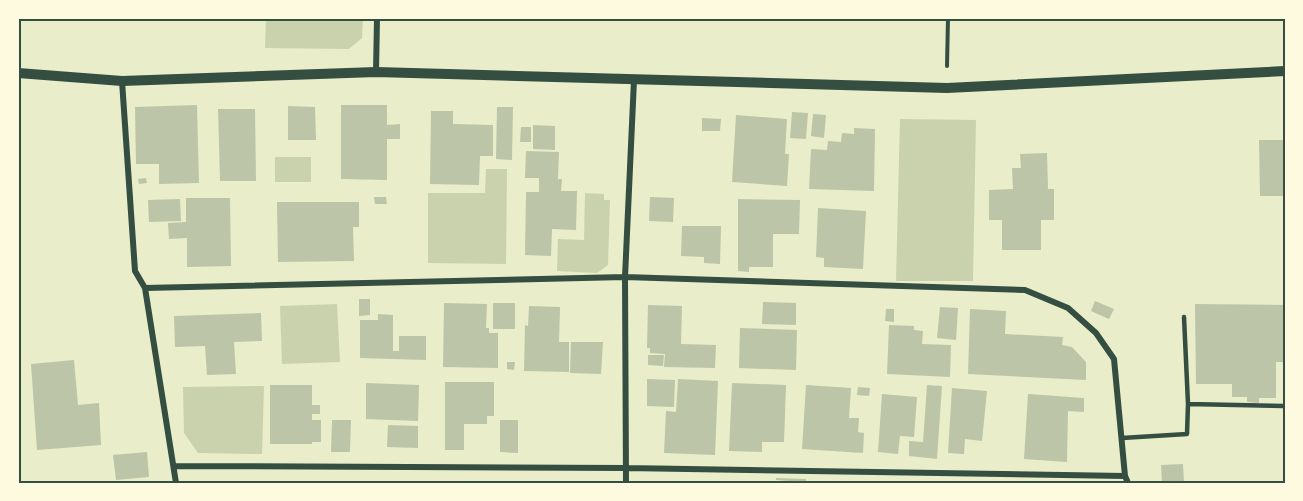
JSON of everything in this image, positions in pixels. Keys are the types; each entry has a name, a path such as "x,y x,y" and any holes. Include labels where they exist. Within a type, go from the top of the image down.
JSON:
{"street":[{"path":"376,18 376,72"},
{"path":"18,73 122,81 376,72 947,88 1285,71"},
{"path":"626,483 625,277 634,80"},
{"path":"122,81 135,271 145,288 176,483"},
{"path":"145,288 625,277 1024,290 1068,308 1096,333 1114,359 1127,480 626,468 174,466"}],"lane":[{"path":"1122,438 1187,434 1184,317"},
{"path":"1188,404 1285,406"}],"path":[{"path":"947,88 948,18"}],"green space":[{"path":"266,18 363,18 362,38 349,49 265,48"},
{"path":"900,119 976,120 973,281 896,281"},
{"path":"275,157 311,157 311,182 275,182"},
{"path":"486,169 507,169 506,264 428,263 428,193 485,193"},
{"path":"585,193 604,194 604,200 610,200 608,265 597,273 557,271 558,239 584,240"},
{"path":"337,304 340,362 282,364 280,306"},
{"path":"264,386 262,454 198,453 184,433 183,387"}],"building":[{"path":"197,105 199,183 159,184 159,164 136,164 135,107"},
{"path":"341,105 387,105 387,125 400,124 400,139 387,139 387,180 341,179"},
{"path":"288,106 315,107 316,140 288,140"},
{"path":"497,107 513,107 512,160 496,159"},
{"path":"218,109 255,109 256,181 220,181"},
{"path":"431,111 453,111 453,124 493,125 493,156 480,156 479,185 430,184"},
{"path":"792,112 808,113 806,139 790,138"},
{"path":"813,114 826,115 824,138 811,136"},
{"path":"736,115 787,119 785,154 789,154 787,186 732,182"},
{"path":"702,118 721,119 720,131 702,131"},
{"path":"533,125 555,126 555,150 533,149"},
{"path":"521,127 531,127 531,142 520,142"},
{"path":"854,128 875,129 874,191 809,189 811,149 827,150 828,141 841,142 842,133 854,134"},
{"path":"1259,140 1285,140 1285,196 1260,196"},
{"path":"526,151 559,152 558,179 562,179 561,191 577,191 576,230 552,229 551,256 525,255 526,192 539,192 539,178 525,178"},
{"path":"1047,153 1048,189 1054,189 1054,220 1041,220 1041,250 1002,250 1002,220 989,220 989,190 1013,189 1012,168 1021,168 1020,154"},
{"path":"146,178 147,183 139,184 138,179"},
{"path":"374,197 386,197 387,204 375,204"},
{"path":"650,197 674,198 673,222 649,221"},
{"path":"186,198 230,198 231,266 187,267 187,238 169,239 168,223 186,222"},
{"path":"180,199 181,221 149,222 148,200"},
{"path":"738,199 800,200 799,234 773,234 773,267 749,267 749,272 738,271"},
{"path":"277,202 359,202 359,227 353,227 354,261 278,262"},
{"path":"818,208 866,211 863,269 824,267 824,258 816,257"},
{"path":"682,226 721,226 720,264 704,263 704,257 681,256"},
{"path":"359,299 370,299 370,315 359,316"},
{"path":"1095,301 1114,309 1109,319 1091,311"},
{"path":"763,302 796,303 796,325 762,324"},
{"path":"444,303 487,304 486,328 489,328 489,333 498,333 498,368 443,367"},
{"path":"493,303 515,303 515,329 493,329"},
{"path":"1195,304 1285,305 1285,362 1276,362 1276,398 1259,398 1259,403 1247,402 1247,397 1232,397 1232,384 1196,384"},
{"path":"648,305 682,306 681,344 716,345 715,368 664,367 665,354 650,353 650,348 647,348"},
{"path":"529,306 560,307 559,342 569,342 569,372 524,371 525,325 528,326"},
{"path":"940,307 958,308 956,340 937,338"},
{"path":"886,309 894,309 894,322 885,321"},
{"path":"970,309 1006,311 1005,334 1063,337 1062,345 1072,347 1086,362 1086,380 968,374"},
{"path":"261,313 262,341 234,342 236,374 207,375 205,346 175,347 174,316"},
{"path":"378,314 393,315 393,351 399,351 399,336 426,336 426,360 360,358 360,320 378,320"},
{"path":"889,325 914,326 914,330 923,331 922,344 951,345 950,377 887,374"},
{"path":"740,328 797,330 796,370 739,368"},
{"path":"571,342 603,342 601,374 570,373"},
{"path":"648,355 664,355 663,366 648,365"},
{"path":"74,360 78,405 99,403 101,445 37,450 31,364"},
{"path":"507,362 515,362 514,370 507,369"},
{"path":"647,379 675,380 674,407 647,406"},
{"path":"678,379 718,381 715,455 664,453 666,411 676,412"},
{"path":"445,382 494,382 494,416 487,416 487,424 464,424 464,450 445,450"},
{"path":"366,383 419,385 418,421 366,419"},
{"path":"732,383 786,385 784,442 762,442 762,452 729,451"},
{"path":"270,385 312,385 312,405 320,405 320,414 312,414 312,420 321,420 321,442 270,444"},
{"path":"806,385 851,388 849,418 859,418 858,432 864,433 863,453 802,449"},
{"path":"927,385 942,386 937,459 909,456 909,441 923,442"},
{"path":"858,387 870,388 869,396 857,395"},
{"path":"952,388 987,391 982,441 965,439 964,454 948,453"},
{"path":"882,394 917,397 914,437 900,436 898,454 878,452"},
{"path":"1028,394 1084,398 1084,412 1068,411 1067,462 1024,459"},
{"path":"332,420 351,420 350,452 331,452"},
{"path":"500,420 518,420 518,453 500,452"},
{"path":"388,425 418,426 418,448 387,447"},
{"path":"147,452 149,477 116,480 113,455"},
{"path":"1183,464 1184,483 1162,483 1161,465"},
{"path":"776,478 806,479 806,483 789,483 789,481 776,480"}]}
